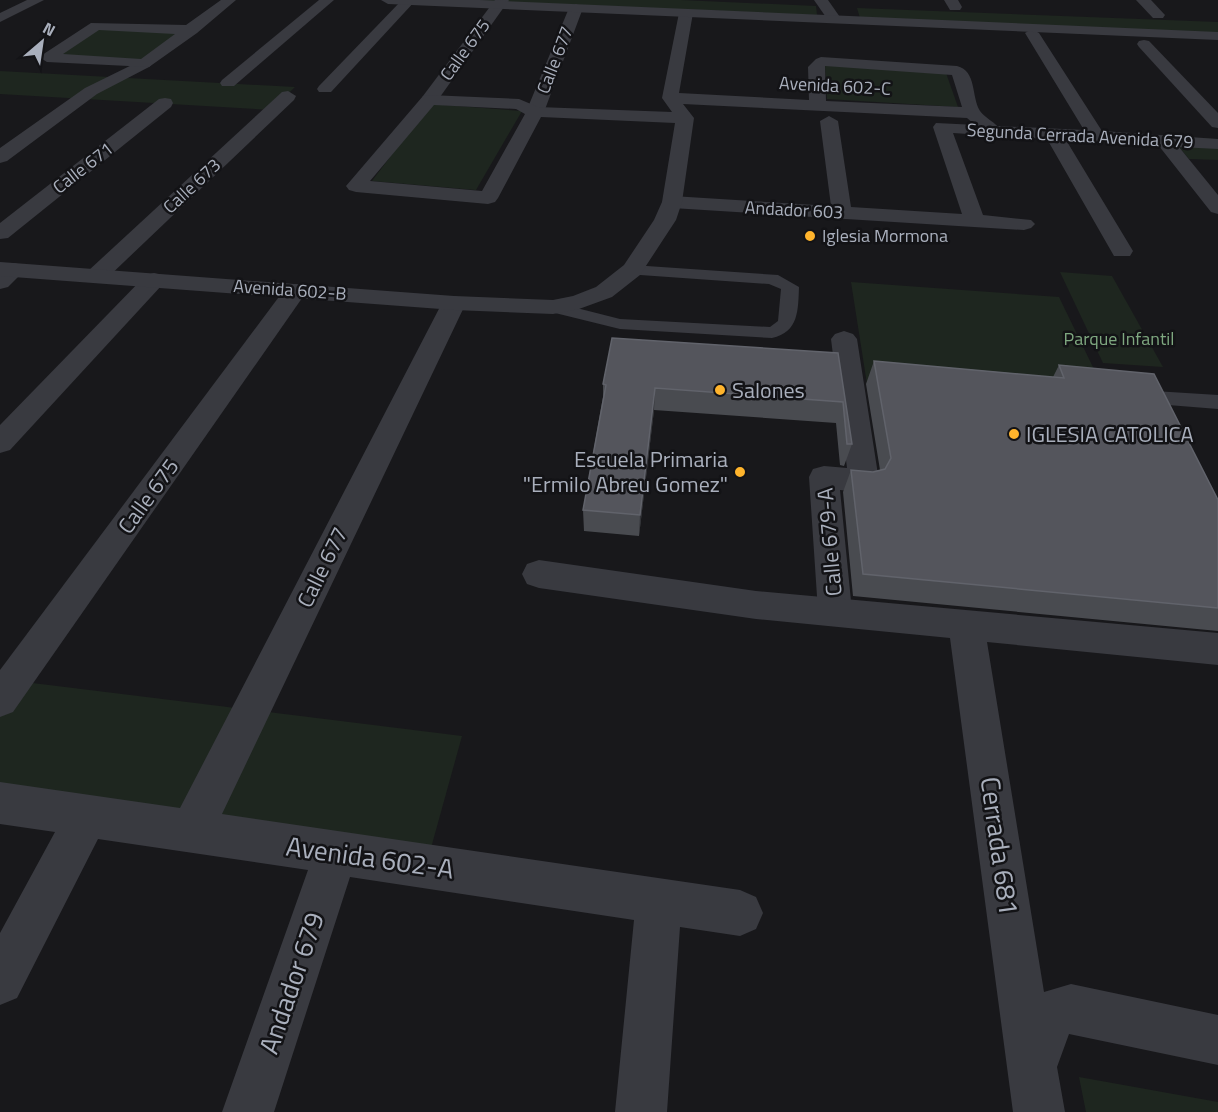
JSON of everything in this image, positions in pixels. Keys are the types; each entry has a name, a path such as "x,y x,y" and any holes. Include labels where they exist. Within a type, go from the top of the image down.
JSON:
{"street":[{"path":"0,18 37,0"},
{"path":"0,157 91,91 144,64 229,0"},
{"path":"228,83 327,0"},
{"path":"388,0 500,2 576,8 1218,36"},
{"path":"325,89 408,0"},
{"path":"804,0 844,2"},
{"path":"1137,14 1164,15 1143,0"},
{"path":"822,1 835,20"},
{"name":"Calle 675","path":"500,2 429,100 356,186 488,198 535,112"},
{"path":"932,6 957,5"},
{"name":"Calle 677","path":"535,112 576,8"},
{"path":"686,13 670,98 686,118"},
{"path":"144,64 47,57 96,26 192,30"},
{"path":"1032,33 1097,136"},
{"path":"1144,44 1218,123"},
{"path":"818,105 816,67 821,62 834,61 957,71 962,76 972,113 992,130"},
{"name":"Calle 673","path":"96,276 288,96"},
{"name":"Avenida 602-C","path":"670,98 972,113"},
{"path":"429,100 519,104 535,112 686,118"},
{"name":"Calle 671","path":"0,233 165,103"},
{"name":"Avenida 602-B","path":"5,274 96,276 454,303 552,307 579,302 604,292 632,270 665,220 672,202 686,118"},
{"path":"829,121 842,213"},
{"name":"Segunda Cerrada Avenida 679","path":"975,221 942,127 1218,144"},
{"path":"1053,134 1122,251"},
{"path":"1165,141 1218,207"},
{"name":"Andador 603","path":"672,202 1024,224"},
{"path":"0,443 154,280"},
{"name":"Calle 675","path":"0,700 295,291"},
{"name":"Calle 677","path":"191,832 454,303"},
{"name":"Calle 679-A","path":"836,611 824,477 864,481 844,339"},
{"path":"539,574 756,605 1218,649"},
{"name":"Cerrada 681","path":"966,626 1035,1090"},
{"name":"Avenida 602-A","path":"0,803 740,913"},
{"path":"0,981 87,817"},
{"name":"Andador 679","path":"248,1112 336,853"},
{"path":"641,1112 658,900"},
{"path":"1035,1090 1046,1025 1055,1012 1071,1009 1218,1040"}],"lane":[{"path":"552,307 620,324 772,333 783,330 787,324 790,287 784,282 772,279 632,270"},
{"path":"1170,428 1154,397 1218,402"}],"green space":[{"path":"460,0 681,0 816,6 817,15"},
{"path":"857,8 1218,22 1218,33 860,18"},
{"path":"101,27 184,32 140,61 52,57"},
{"path":"825,65 946,73 958,107 827,99"},
{"path":"0,71 295,87 271,110 0,94"},
{"path":"430,104 522,111 476,190 372,181"},
{"path":"1171,137 1218,139 1218,160 1189,159"},
{"name":"Parque Infantil","path":"1060,272 1112,276 1163,367 1103,363"},
{"path":"851,282 1059,297 1106,394 867,384"},
{"path":"0,679 462,736 431,848 0,790"},
{"path":"1079,1077 1218,1102 1218,1112 1086,1112"}],"building":[{"path":"612,338 838,353 852,444 847,444 843,402 655,388 640,515 583,510 606,385 603,384"},
{"path":"874,361 1064,378 1059,365 1154,374 1218,500 1218,608 863,574 851,470 873,472 885,469 891,458"}],"place":[{"name":"Iglesia Mormona","path":"810,236"},
{"name":"Salones","path":"720,390"},
{"name":"IGLESIA CATOLICA","path":"1014,434"},
{"name":"Escuela Primaria \"Ermilo Abreu Gomez\"","path":"740,472"}]}
